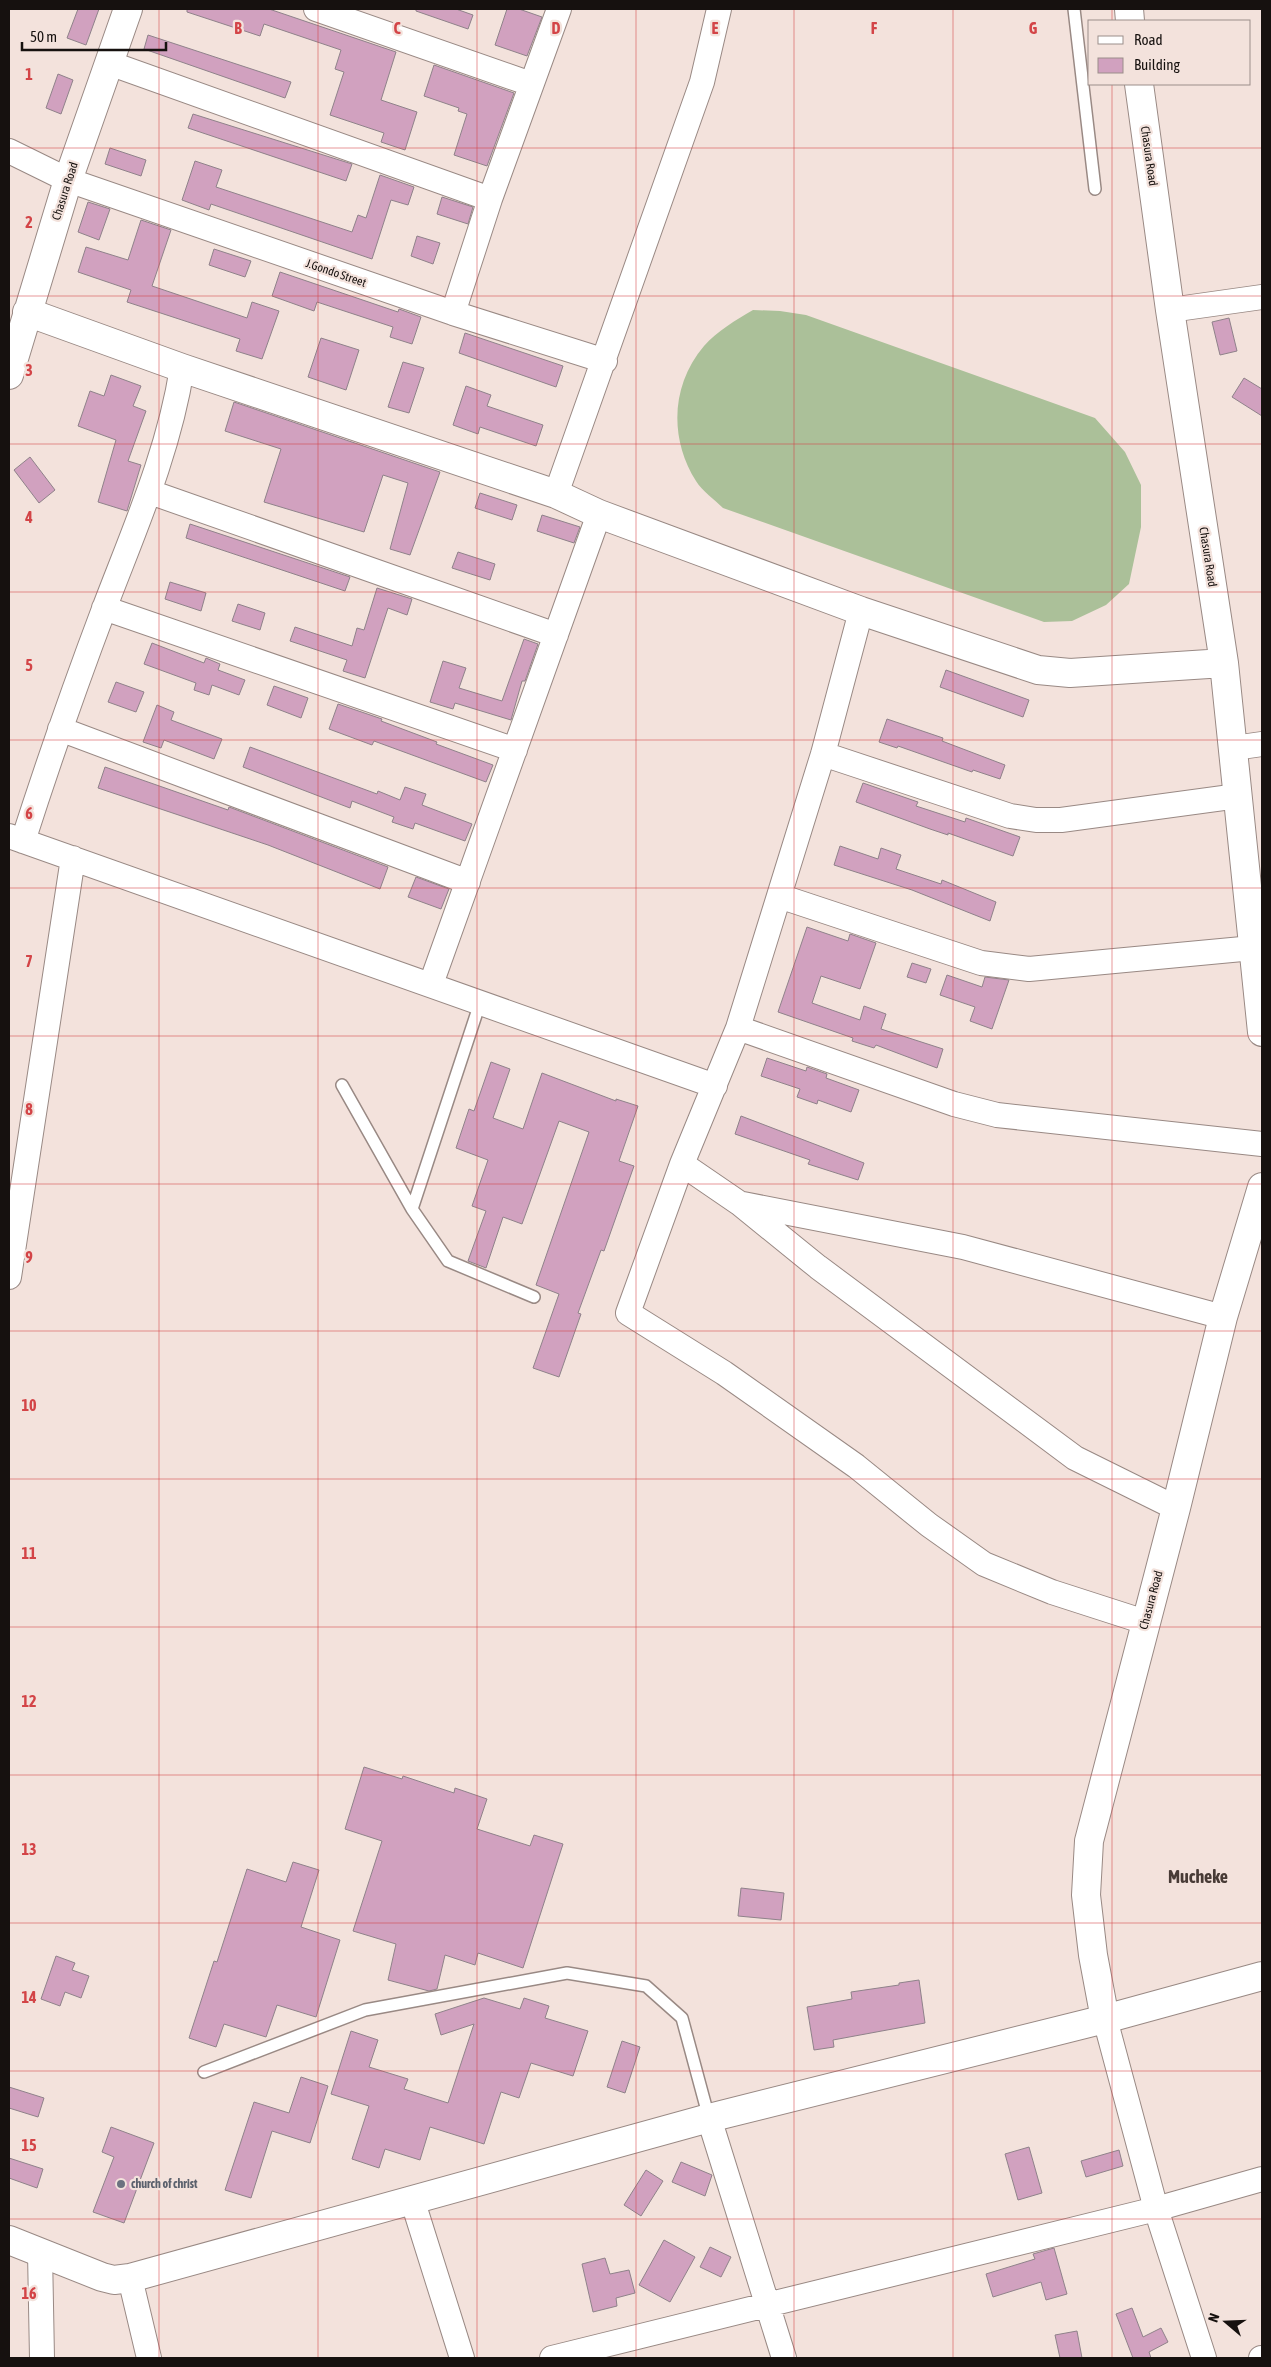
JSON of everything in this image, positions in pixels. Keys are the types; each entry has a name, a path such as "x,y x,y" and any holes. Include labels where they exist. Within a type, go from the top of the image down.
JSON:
{"street":[{"name":"Chasura Road","path":"10,363 68,180 128,9"},
{"path":"316,9 531,84"},
{"path":"453,313 490,199 559,9"},
{"path":"556,494 605,361 702,82 720,9"},
{"path":"109,63 490,199"},
{"name":"Chasura Road","path":"1139,85 1170,310 1224,663 1262,1032"},
{"name":"J.Gondo Street","path":"9,151 68,180 453,313 605,361"},
{"path":"1170,310 1262,296"},
{"path":"27,312 182,368 556,494 599,514 860,611 1038,670 1070,673 1224,663"},
{"path":"182,368 172,420 150,492 16,839 431,984 714,1086"},
{"path":"150,492 556,635"},
{"path":"431,984 599,514"},
{"path":"104,608 515,750"},
{"path":"860,611 823,754 738,1028 682,1164 628,1313 724,1372 856,1466 984,1564 1052,1592 1145,1622"},
{"path":"60,729 468,882"},
{"path":"1234,748 1262,744"},
{"path":"823,754 1010,816 1036,820 1061,820 1238,796"},
{"path":"9,1278 73,858"},
{"path":"779,896 981,963 1002,967 1029,969 1253,948"},
{"path":"738,1028 954,1104 997,1115 1262,1144"},
{"path":"682,1164 739,1203 818,1267 1075,1458 1176,1508"},
{"name":"Chasura Road","path":"1104,2019 1093,1955 1086,1895 1088,1841 1176,1508 1223,1317 1262,1187"},
{"path":"739,1203 963,1248 1223,1317"},
{"path":"9,2240 102,2277 114,2280 130,2278 709,2118 1104,2019 1262,1976"},
{"path":"1104,2019 1156,2209 1204,2358"},
{"path":"709,2118 784,2358"},
{"path":"552,2358 1156,2209 1262,2180"},
{"path":"412,2199 462,2358"},
{"path":"40,2252 42,2358"},
{"path":"130,2278 149,2358"}],"lane":[{"path":"1074,9 1095,189"},
{"path":"412,1209 480,1003"},
{"path":"342,1085 412,1209 448,1261 534,1297"},
{"path":"204,2072 365,2010 567,1973 646,1986 682,2018 709,2118"}],"green space":[{"path":"753,310 780,311 806,315 1095,418 1125,452 1141,485 1141,527 1129,584 1106,605 1072,621 1044,622 723,508 699,485 687,464 678,430 680,395 693,361 704,346 733,322"}],"building":[{"path":"78,9 99,9 86,45 67,38"},
{"path":"187,9 269,9 396,52 381,100 417,112 405,150 381,142 384,133 330,115 344,72 335,69 341,50 264,24 260,36 187,12"},
{"path":"416,9 456,9 473,15 468,29 416,11"},
{"path":"507,9 519,9 542,17 527,56 495,45"},
{"path":"148,35 291,82 285,98 144,49"},
{"path":"434,65 514,93 487,166 454,155 467,114 458,111 459,108 424,96"},
{"path":"58,74 73,80 61,114 46,108"},
{"path":"193,114 352,164 346,181 188,128"},
{"path":"110,148 146,160 141,176 105,164"},
{"path":"195,161 222,170 216,187 352,232 358,215 366,218 380,175 414,187 408,205 391,200 372,259 211,204 209,210 182,200"},
{"path":"442,197 473,207 468,224 437,214"},
{"path":"88,202 110,209 99,240 78,232"},
{"path":"141,220 171,230 152,286 247,318 252,302 279,311 262,359 236,351 240,339 127,302 131,290 78,272 86,247 128,260"},
{"path":"417,236 440,243 433,264 411,256"},
{"path":"214,249 251,261 245,277 209,265"},
{"path":"280,272 398,312 399,309 421,317 412,344 390,337 393,327 317,302 314,311 272,296"},
{"path":"1229,318 1237,351 1220,355 1212,322"},
{"path":"465,333 563,366 556,387 459,353"},
{"path":"321,338 359,350 346,390 308,377"},
{"path":"403,362 424,368 409,413 388,407"},
{"path":"111,375 141,386 133,406 146,411 128,461 141,465 127,511 98,502 116,440 78,426 90,391 104,396"},
{"path":"1244,378 1262,389 1262,416 1232,397"},
{"path":"466,386 491,395 487,406 543,425 536,446 480,427 478,434 453,425"},
{"path":"234,402 440,472 410,555 390,549 408,483 383,475 364,532 264,502 281,449 225,431"},
{"path":"30,457 55,490 39,503 14,470"},
{"path":"480,493 517,505 512,520 475,508"},
{"path":"542,515 580,527 574,543 537,531"},
{"path":"190,524 350,577 345,591 186,538"},
{"path":"458,552 495,564 490,580 452,568"},
{"path":"170,582 206,593 201,611 165,599"},
{"path":"377,588 412,599 407,615 388,608 365,678 343,671 347,660 290,641 295,627 352,646 357,628 364,630"},
{"path":"238,604 265,613 260,630 232,621"},
{"path":"524,639 538,644 525,681 522,681 511,720 455,703 453,709 430,702 443,661 466,668 459,688 502,701"},
{"path":"152,643 204,663 206,658 220,664 218,670 245,680 239,695 212,685 209,695 194,690 196,683 144,664"},
{"path":"946,670 1029,700 1023,717 940,687"},
{"path":"116,682 144,692 136,712 108,702"},
{"path":"274,686 308,698 301,718 267,705"},
{"path":"338,704 382,719 381,721 437,742 436,744 493,765 486,782 374,741 372,745 329,729"},
{"path":"157,705 174,712 171,720 222,739 214,759 164,740 161,748 143,742"},
{"path":"887,719 943,738 942,741 1005,765 1000,779 973,770 972,772 898,746 897,748 879,742"},
{"path":"250,747 377,794 378,791 400,800 405,787 426,794 422,805 472,824 465,841 415,823 413,829 392,822 394,817 352,801 350,808 243,767"},
{"path":"105,767 228,810 229,807 388,867 380,889 268,845 98,788"},
{"path":"863,783 918,802 916,806 965,822 966,818 1020,837 1013,856 856,802"},
{"path":"840,846 878,859 881,848 901,855 896,869 941,884 942,880 996,902 990,921 912,890 834,865"},
{"path":"416,877 449,889 441,909 408,897"},
{"path":"807,927 848,941 850,934 876,943 860,989 821,976 812,1003 860,1020 864,1006 886,1014 881,1029 943,1049 937,1068 876,1045 874,1048 852,1041 853,1038 778,1012"},
{"path":"912,963 931,969 926,983 907,977"},
{"path":"947,975 982,987 985,977 1009,980 992,1029 970,1021 975,1007 940,995"},
{"path":"767,1058 806,1071 807,1067 827,1074 826,1078 859,1090 851,1112 818,1100 817,1104 797,1097 800,1089 761,1076"},
{"path":"491,1062 510,1069 493,1118 523,1129 542,1073 616,1101 616,1099 638,1106 619,1161 634,1166 604,1251 601,1250 578,1313 581,1314 559,1377 533,1368 559,1294 536,1285 589,1132 559,1121 522,1224 503,1217 486,1268 468,1261 486,1211 472,1206 488,1160 456,1148 469,1109 474,1111"},
{"path":"741,1116 864,1163 858,1180 808,1164 810,1160 735,1134"},
{"path":"364,1767 402,1779 403,1776 454,1793 455,1788 487,1799 477,1829 530,1846 534,1835 563,1844 523,1968 478,1953 475,1965 445,1955 437,1989 429,1991 388,1980 396,1944 353,1931 382,1841 345,1829"},
{"path":"293,1862 319,1870 301,1927 340,1940 316,2017 277,2005 266,2037 224,2024 216,2047 189,2038 214,1961 217,1962 247,1869 286,1882"},
{"path":"741,1888 784,1893 781,1920 738,1916"},
{"path":"56,1956 75,1963 72,1970 89,1976 81,1998 65,1992 60,2006 41,1999"},
{"path":"919,1980 925,2023 833,2040 834,2047 814,2050 807,2007 852,1999 851,1992"},
{"path":"484,1998 520,2009 524,1998 549,2006 545,2018 588,2031 573,2076 531,2063 519,2098 501,2092 484,2144 430,2127 420,2160 385,2149 379,2168 352,2159 369,2106 331,2094 351,2031 378,2040 369,2067 408,2079 404,2089 448,2103 474,2024 441,2035 435,2014"},
{"path":"622,2041 640,2047 625,2093 607,2087"},
{"path":"301,2077 328,2086 310,2143 272,2131 251,2198 225,2190 254,2102 289,2113"},
{"path":"9,2087 44,2098 38,2117 9,2108"},
{"name":"church of christ","path":"111,2127 154,2143 124,2223 93,2212 114,2157 102,2152"},
{"path":"1029,2147 1042,2193 1018,2200 1005,2154"},
{"path":"1119,2150 1123,2166 1086,2177 1081,2161"},
{"path":"9,2158 43,2169 37,2188 9,2178"},
{"path":"681,2162 712,2175 705,2196 672,2182"},
{"path":"646,2170 663,2181 641,2216 624,2205"},
{"path":"664,2240 695,2257 670,2302 639,2285"},
{"path":"710,2247 731,2257 721,2277 700,2267"},
{"path":"1054,2248 1067,2294 1046,2300 1041,2282 993,2297 986,2274 1035,2259 1033,2254"},
{"path":"605,2258 610,2274 629,2270 635,2293 616,2298 617,2306 593,2312 582,2264"},
{"path":"1132,2308 1143,2337 1161,2328 1168,2342 1149,2352 1151,2358 1133,2358 1116,2314"},
{"path":"1077,2331 1082,2358 1060,2358 1055,2335"}],"place":[{"name":"church of christ","path":"121,2184"}],"district":[{"name":"Mucheke","path":"1198,1877"}]}
